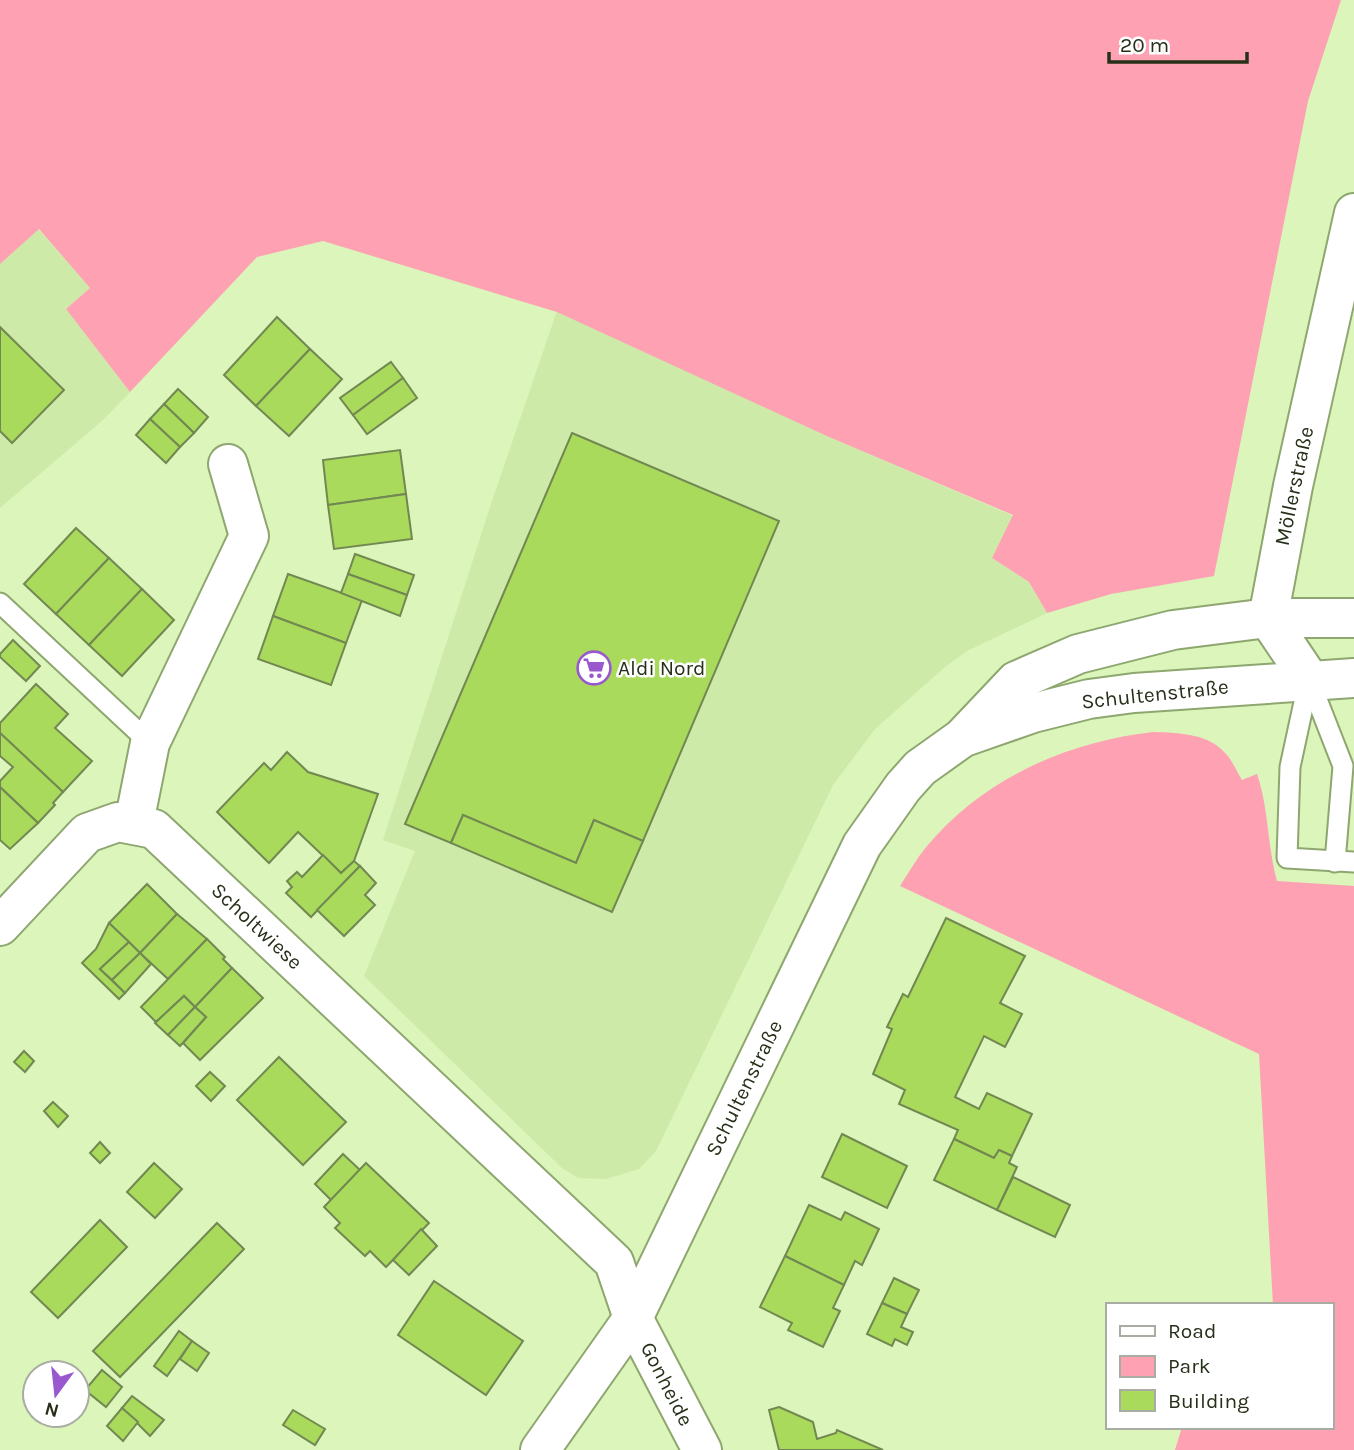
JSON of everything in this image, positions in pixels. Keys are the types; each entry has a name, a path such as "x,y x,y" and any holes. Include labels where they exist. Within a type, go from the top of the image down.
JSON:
{"street":[{"name":"Möllerstraße","path":"1268,618 1293,486 1354,213"},
{"path":"0,926 88,833 118,822 134,824 150,743 249,536 228,464"},
{"name":"Schultenstraße","path":"540,1450 633,1318 862,845 903,787 920,768 961,738 1016,681 1078,654 1173,630 1268,618 1354,621"},
{"path":"1268,618 1309,679 1354,621"},
{"name":"Schultenstraße","path":"961,738 1033,713 1089,699 1309,679 1354,678"},
{"name":"Scholtwiese","path":"134,824 153,829 614,1262 633,1318"},
{"name":"Gonheide","path":"633,1318 702,1450"}],"lane":[{"path":"0,603 150,743"},
{"path":"1309,679 1343,766 1345,862 1287,858 1290,767 1309,679"}],"shaded area":[{"path":"38,229 90,288 66,309 130,392 103,420 0,508 0,264"},
{"path":"557,311 829,437 1013,516 992,558 1029,582 1047,613 967,651 875,729 833,785 656,1151 639,1169 606,1179 578,1178 562,1168 364,976 415,851 383,840 491,504"}],"green space":[{"path":"0,0 1341,0 1308,101 1214,576 1111,594 1047,613 1029,582 992,558 1013,515 829,437 557,312 323,241 257,257 130,392 66,309 90,288 39,229 0,264"},
{"path":"1153,732 1183,734 1212,742 1227,755 1242,780 1257,774 1264,800 1277,881 1354,886 1354,1450 1175,1450 1181,1429 1333,1429 1333,1303 1273,1303 1259,1054 900,886 923,851 974,801 1029,767 1089,744"}],"building":[{"path":"277,317 310,349 256,406 224,375"},
{"path":"0,327 64,390 12,443 0,431"},
{"path":"310,349 342,379 289,436 256,406"},
{"path":"391,362 403,378 353,415 340,398"},
{"path":"403,378 417,398 367,434 353,415"},
{"path":"178,389 208,417 194,433 164,404"},
{"path":"164,404 194,433 180,447 150,419"},
{"path":"150,419 180,447 166,463 136,435"},
{"name":"Aldi Nord","path":"572,433 779,521 643,841 594,820 576,863 463,815 451,843 405,824"},
{"path":"400,450 406,494 328,505 323,460"},
{"path":"406,494 412,539 334,549 328,505"},
{"path":"76,528 109,558 56,614 24,584"},
{"path":"355,554 414,575 407,595 348,574"},
{"path":"109,558 142,589 89,645 56,614"},
{"path":"288,574 362,600 346,643 273,616"},
{"path":"348,574 407,595 400,616 341,593"},
{"path":"142,589 174,620 122,676 89,645"},
{"path":"273,616 346,643 331,685 258,659"},
{"path":"13,640 40,666 26,681 0,657"},
{"path":"36,684 68,714 55,728 92,761 63,792 0,733 0,723"},
{"path":"0,733 63,792 38,823 0,787 0,781 13,767 0,756"},
{"path":"287,752 308,772 378,794 354,861 341,873 298,832 269,863 217,812 264,763 271,770"},
{"path":"0,787 38,823 10,849 0,840"},
{"path":"463,815 576,863 594,820 643,841 612,912 451,843"},
{"path":"323,855 341,873 354,861 360,866 311,917 286,893 292,887 287,881 297,872 302,877"},
{"path":"360,866 376,883 365,895 375,905 344,936 317,910"},
{"path":"147,884 177,914 140,953 109,923"},
{"path":"177,914 207,939 168,979 140,953"},
{"path":"946,918 1025,956 1000,1003 1022,1014 1005,1047 984,1036 955,1097 979,1109 987,1093 1032,1114 1012,1156 999,1150 994,1158 954,1139 958,1130 899,1104 905,1090 873,1074 892,1029 887,1027 903,994 908,997"},
{"path":"109,923 129,942 100,969 125,993 119,999 82,963 96,949"},
{"path":"207,939 232,968 195,1007 184,996 156,1022 141,1007"},
{"path":"129,942 140,953 112,980 100,969"},
{"path":"140,953 151,964 125,993 112,980"},
{"path":"232,968 263,998 200,1060 183,1043 206,1017 195,1007"},
{"path":"184,996 195,1007 168,1035 155,1023"},
{"path":"195,1007 206,1017 180,1046 168,1035"},
{"path":"24,1051 34,1061 25,1072 14,1062"},
{"path":"279,1057 346,1122 303,1165 237,1100"},
{"path":"210,1072 225,1086 211,1101 196,1086"},
{"path":"53,1102 68,1116 58,1127 44,1111"},
{"path":"842,1134 907,1166 887,1208 822,1177"},
{"path":"954,1139 994,1158 999,1150 1012,1156 1009,1163 1017,1167 997,1210 934,1180"},
{"path":"100,1142 110,1153 100,1163 90,1153"},
{"path":"343,1154 360,1170 331,1200 315,1184"},
{"path":"154,1163 182,1189 155,1218 127,1192"},
{"path":"366,1163 429,1223 386,1267 370,1251 365,1256 335,1228 340,1223 324,1207"},
{"path":"1013,1177 1070,1205 1055,1237 997,1210"},
{"path":"809,1205 841,1220 845,1212 879,1229 862,1265 855,1261 844,1285 785,1256"},
{"path":"100,1220 127,1247 58,1318 31,1292"},
{"path":"217,1223 244,1249 120,1377 93,1351"},
{"path":"421,1229 437,1246 409,1275 393,1260"},
{"path":"785,1256 844,1285 833,1308 840,1311 823,1347 788,1330 792,1323 760,1307"},
{"path":"894,1278 919,1290 907,1314 882,1303"},
{"path":"434,1281 523,1341 486,1395 398,1335"},
{"path":"882,1303 907,1314 901,1327 913,1332 907,1345 895,1339 892,1346 867,1334"},
{"path":"179,1331 192,1341 167,1376 154,1366"},
{"path":"192,1341 209,1353 197,1371 180,1359"},
{"path":"102,1370 122,1387 106,1407 91,1395 91,1383"},
{"path":"132,1396 164,1420 150,1436 122,1408"},
{"path":"779,1407 813,1422 817,1439 836,1433 837,1430 883,1450 779,1450 769,1410"},
{"path":"122,1408 138,1422 123,1441 107,1426"},
{"path":"293,1410 325,1429 315,1445 283,1425"}],"place":[{"name":"Aldi Nord","path":"594,668"}]}
